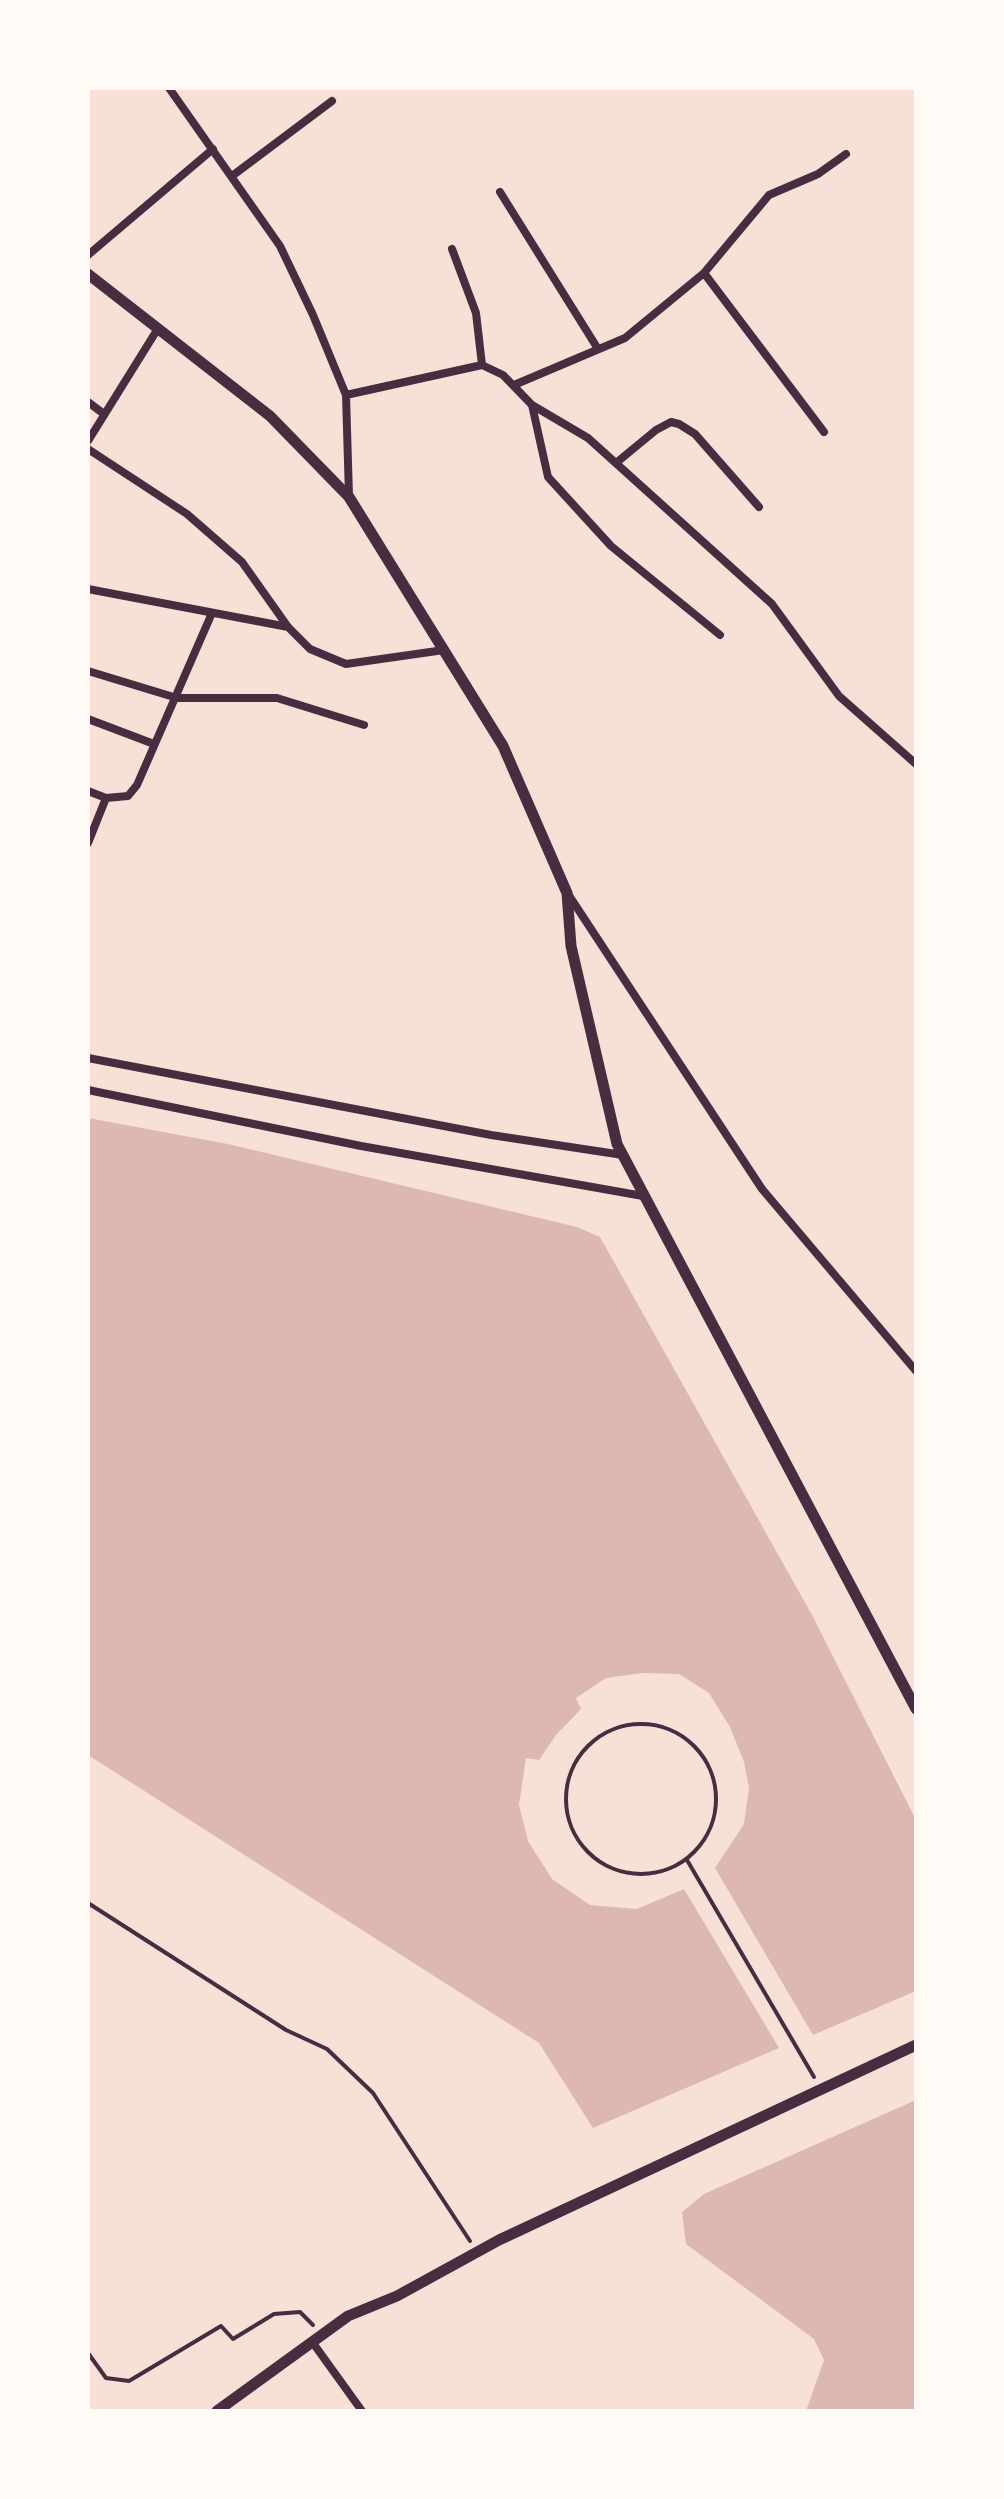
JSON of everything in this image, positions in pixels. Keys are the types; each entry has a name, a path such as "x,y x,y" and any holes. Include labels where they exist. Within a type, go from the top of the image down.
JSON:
{"street":[{"path":"169,88 280,246 346,395 349,497"},
{"path":"232,176 332,101"},
{"path":"88,255 213,149"},
{"path":"514,385 625,338 704,273 769,195 818,174 846,154"},
{"path":"500,192 598,349"},
{"path":"452,249 476,313 482,365"},
{"path":"704,273 824,432"},
{"path":"88,274 270,416 349,497 503,746 567,893 762,1189 916,1371"},
{"path":"88,441 157,330"},
{"path":"346,395 482,365 514,385 532,405 588,438 772,604 839,696 916,764"},
{"path":"88,402 104,414"},
{"path":"532,405 548,477 611,546 720,635"},
{"path":"616,463 656,430 671,422 679,424 695,434 759,507"},
{"path":"88,449 187,514 231,552 288,627 310,649 346,664 444,650"},
{"path":"88,589 288,627"},
{"path":"88,791 106,798 128,796 137,785 212,613"},
{"path":"88,671 177,698 277,698 364,725"},
{"path":"88,719 154,744"},
{"path":"88,843 106,798"},
{"path":"567,893 571,946 617,1144 812,1506 916,1709"},
{"path":"88,1058 476,1132 623,1155"},
{"path":"88,1090 361,1146 643,1196"},
{"path":"217,2411 348,2316 397,2296 473,2255 916,2045"},
{"path":"318,2339 362,2411"}],"path":[{"path":"634,1723 660,1725 684,1735 703,1754 717,1790 715,1816 705,1840 686,1860 649,1874 622,1872 598,1861 579,1843 566,1809 567,1782 577,1758 595,1738 608,1730 634,1723"},
{"path":"686,1860 821,2089"},
{"path":"88,1903 272,2022 327,2049 373,2093 470,2237 473,2255"},
{"path":"88,2353 106,2378 129,2381 221,2326 233,2339 274,2314 300,2312 318,2339"}],"shaded area":[{"path":"88,1118 228,1144 577,1227 600,1237 812,1615 916,1820 916,1991 813,2035 715,1868 744,1824 749,1788 744,1762 730,1727 709,1693 679,1674 643,1673 606,1678 576,1698 581,1709 556,1735 539,1760 526,1758 519,1805 528,1841 552,1879 590,1905 637,1909 684,1889 779,2048 593,2128 539,2043 88,1755"},
{"path":"916,2100 916,2411 806,2411 824,2360 814,2339 686,2244 682,2212 704,2194"}]}
